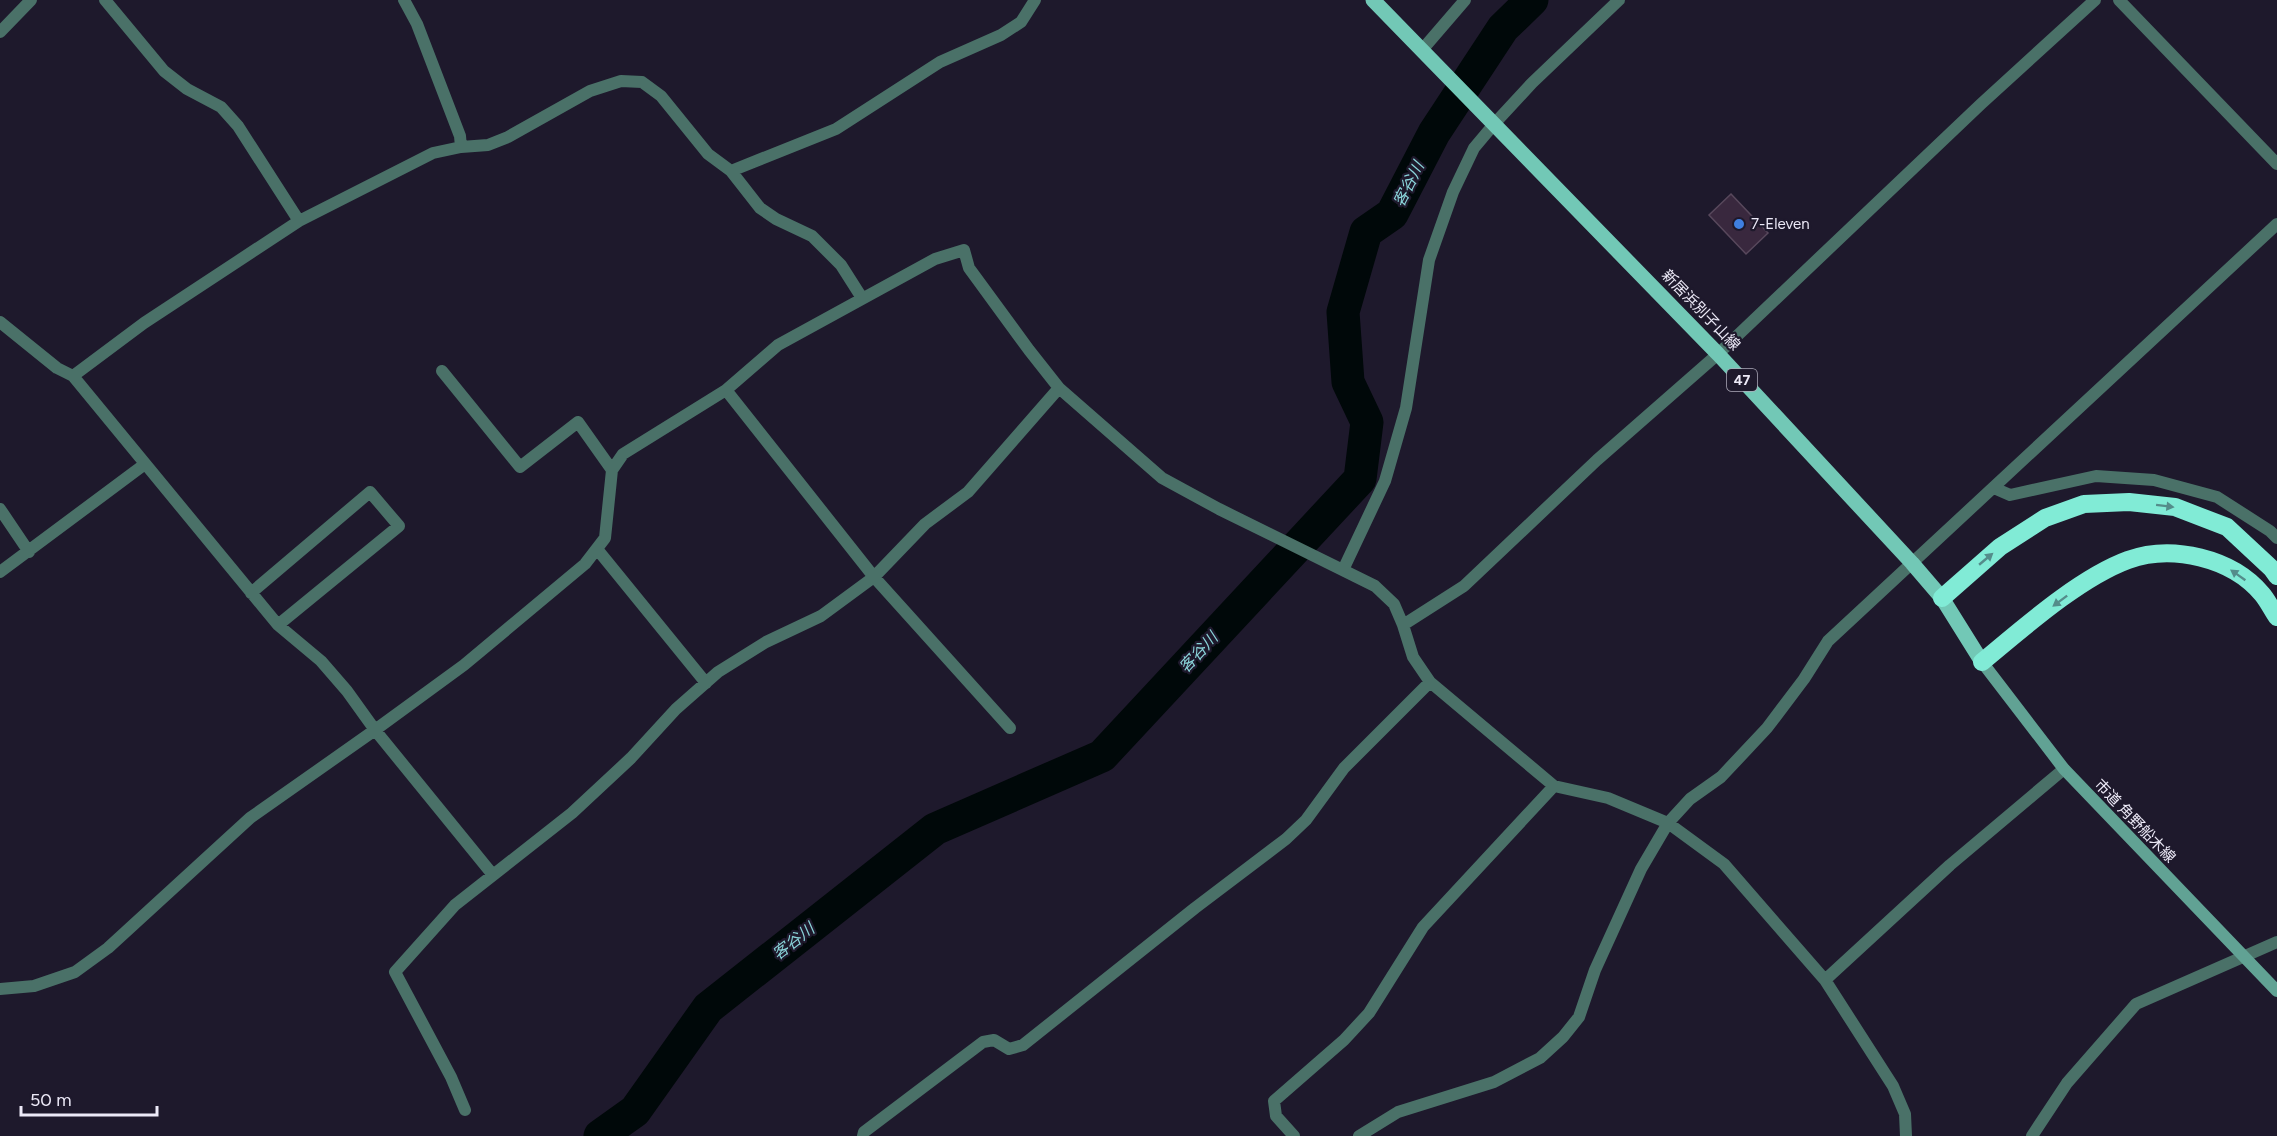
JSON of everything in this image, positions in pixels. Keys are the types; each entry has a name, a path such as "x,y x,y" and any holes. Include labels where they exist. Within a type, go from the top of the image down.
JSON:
{"highway":[{"path":"1942,598 2000,547 2045,518 2084,504 2129,502 2175,507 2228,527 2277,576"},
{"path":"1982,662 2086,582 2128,560 2161,554 2205,558 2234,571 2262,593 2277,617"}],"main road":[{"name":"新居浜別子山線","path":"1373,0 1718,354 1912,563 1942,598 1982,662"}],"street":[{"path":"0,32 32,0"},
{"path":"105,0 164,71 187,89 221,107 238,126 299,221"},
{"path":"404,0 417,24 460,136 461,147"},
{"path":"731,171 836,129 940,62 1001,35 1021,22 1035,0"},
{"path":"1425,53 1465,0"},
{"path":"1340,569 1385,481 1406,408 1429,260 1453,192 1474,148 1489,118 1532,83 1619,0"},
{"path":"1403,625 1464,586 1597,460 1718,354 1964,120 2095,0"},
{"path":"2119,0 2277,164"},
{"path":"73,376 144,323 299,221 433,153 461,147 488,145 508,137 590,92 621,81 642,82 661,96 708,154 731,171 760,208 776,219 812,236 841,265 862,298"},
{"path":"1359,1136 1398,1112 1494,1082 1540,1058 1563,1038 1579,1017 1594,970 1641,869 1668,823 1690,799 1721,777 1767,728 1804,679 1828,642 2277,224"},
{"path":"0,989 34,986 75,972 108,948 250,818 464,665 585,564 605,538 612,470 623,454 726,390 778,345 935,259 964,250 969,268 1059,388 1162,478 1219,509 1375,586 1394,604 1413,657 1430,682 1554,786 1608,798 1668,823 1724,864 1825,980 1893,1086 1905,1114 1906,1136"},
{"path":"0,322 57,368 73,376 278,625 321,661 347,690 375,730 493,875"},
{"path":"442,370 520,467 578,422 612,470"},
{"path":"465,1110 451,1077 395,972 455,905 572,813 631,758 675,709 718,672 766,642 821,616 874,577 925,524 968,492 1059,388"},
{"path":"726,390 874,577 1010,728"},
{"path":"0,572 145,464"},
{"path":"1994,488 2010,495 2096,476 2154,480 2217,497 2270,531 2277,538"},
{"path":"251,593 370,492 399,526 278,625"},
{"path":"0,510 29,552"},
{"path":"597,549 706,683"},
{"name":"市道 角野船木線","path":"1982,662 2064,769 2277,991"},
{"path":"863,1136 864,1132 983,1042 994,1040 1009,1049 1023,1045 1286,839 1306,819 1344,768 1430,682"},
{"path":"1825,980 1950,865 2064,769"},
{"path":"1294,1136 1276,1116 1274,1101 1344,1040 1369,1013 1423,927 1554,786"},
{"path":"2032,1136 2067,1083 2136,1004 2277,942"}],"building":[{"name":"7-Eleven","path":"1731,194 1768,233 1746,254 1709,215"}],"waterway":[{"name":"客谷川","path":"600,1136 635,1111 708,1008 935,829 1102,756 1360,479 1367,422 1348,382 1343,312 1366,232 1392,214 1434,133 1503,28 1532,0"}],"place":[{"name":"7-Eleven","path":"1739,224"}]}
